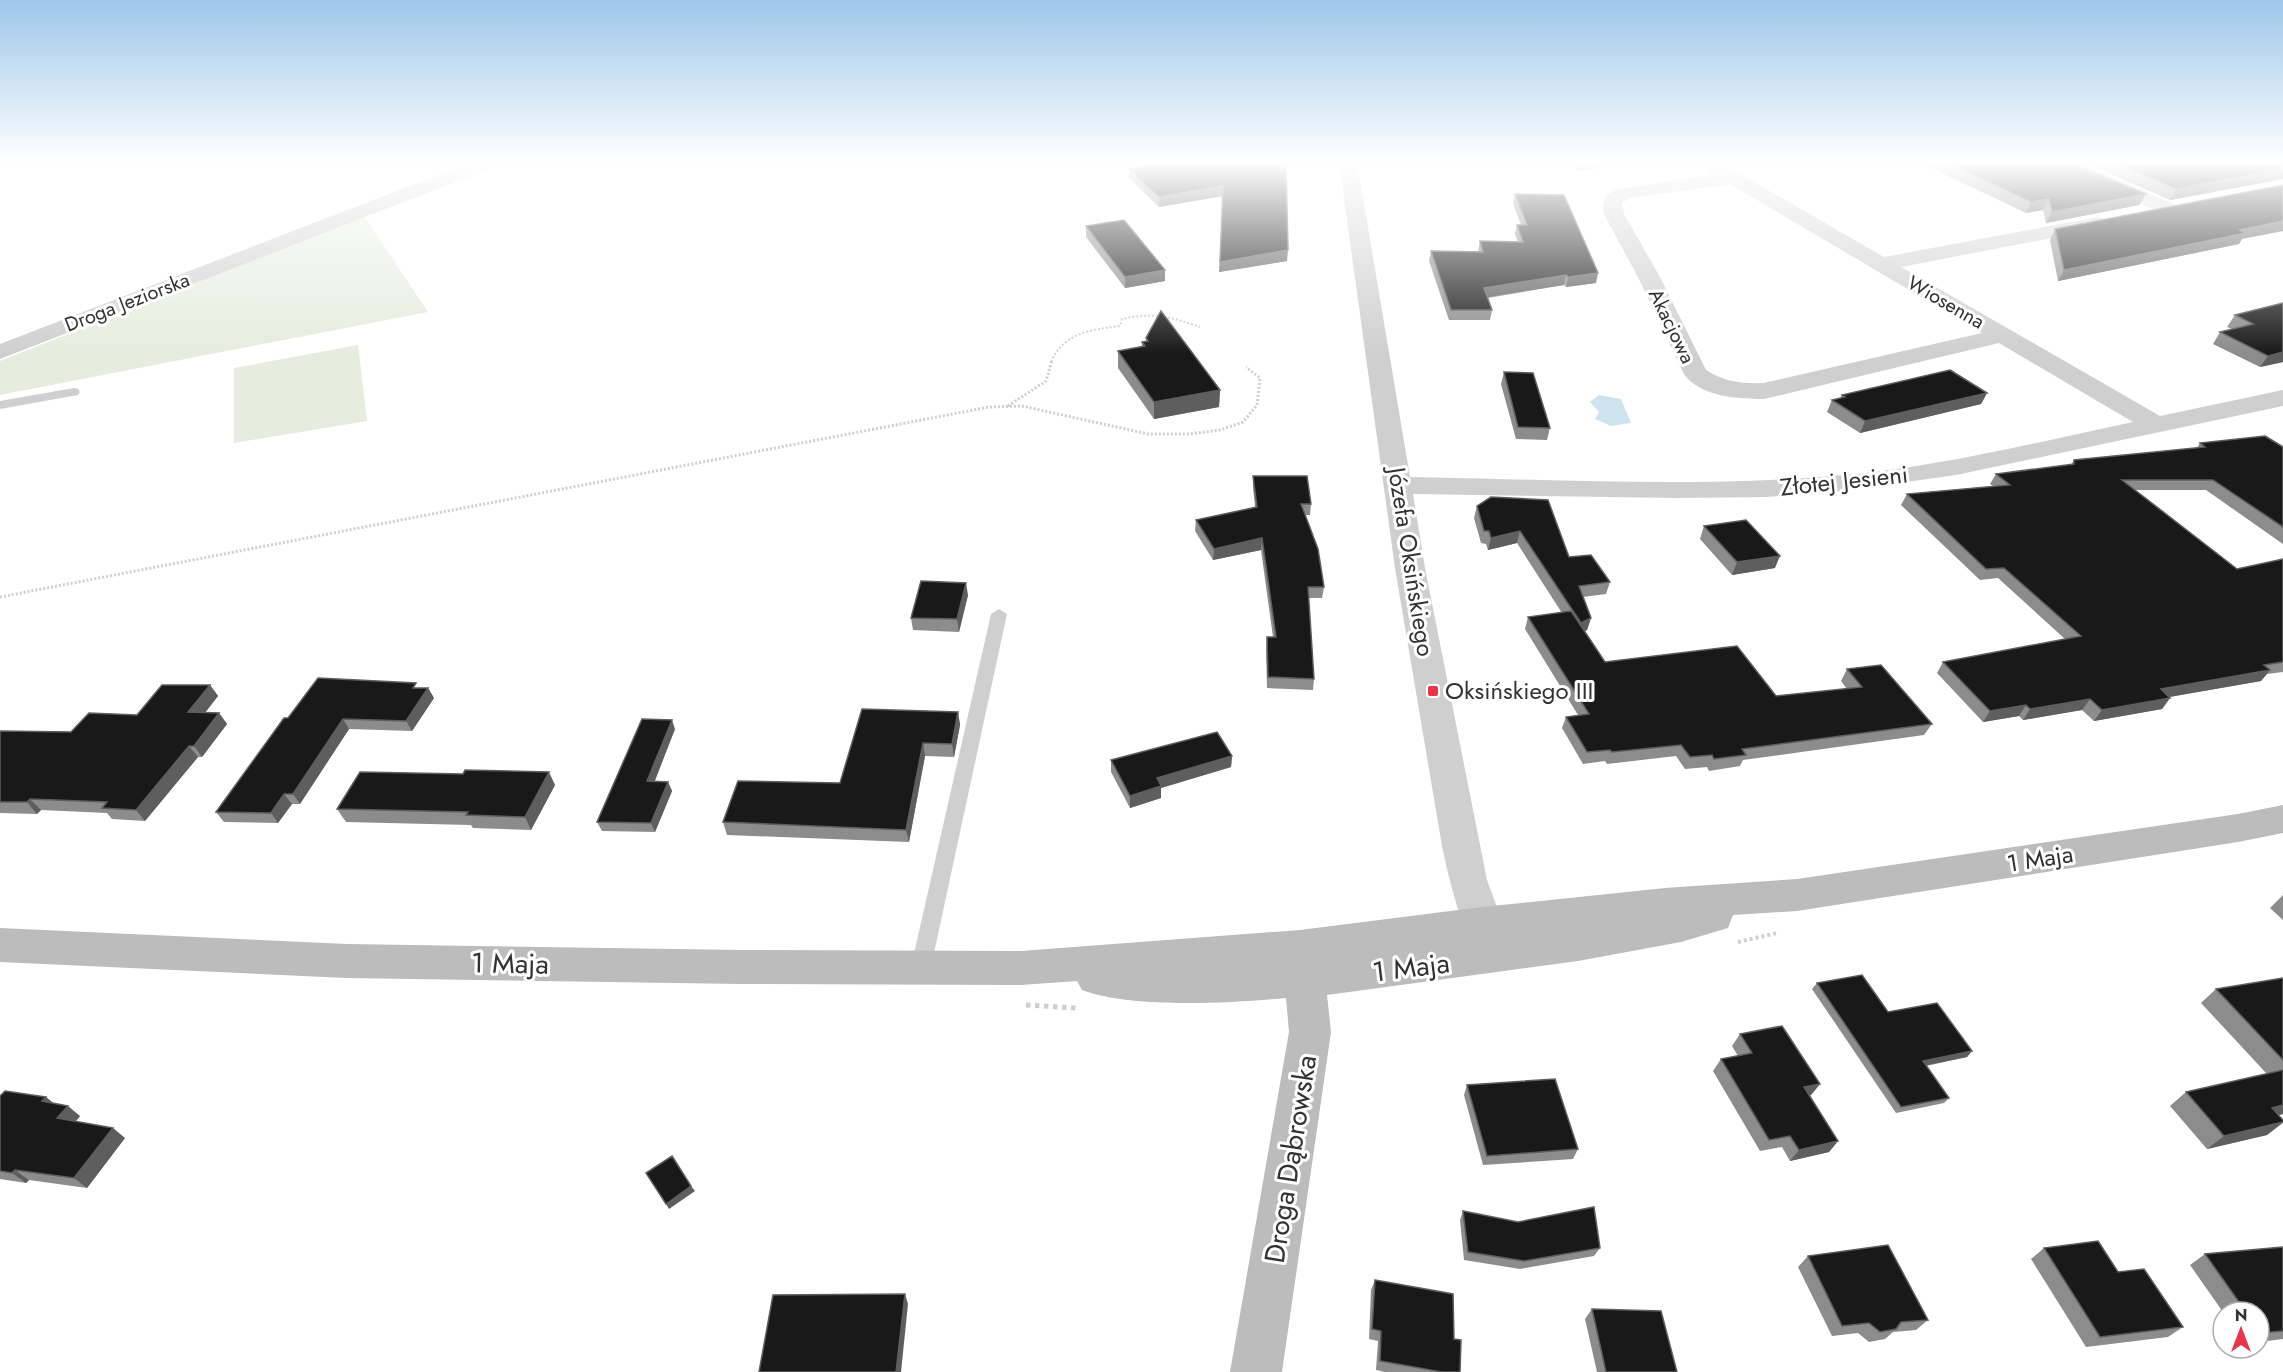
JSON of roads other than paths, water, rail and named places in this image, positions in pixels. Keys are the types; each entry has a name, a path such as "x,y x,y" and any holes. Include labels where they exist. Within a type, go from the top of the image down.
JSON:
{"main road":[{"name":"1 Maja","path":"0,945 347,961 1021,968 1116,981 1192,984 1303,964 1489,940 1683,925 1797,895 2238,828 2283,819"},
{"name":"Droga Dąbrowska","path":"1256,1372 1310,1032 1303,964"}],"street":[{"name":"Droga Jeziorska","path":"0,352 324,226"},
{"name":"Józefa Oksińskiego","path":"1358,226 1398,485 1461,846 1468,880 1489,940"},
{"name":"Akacjowa","path":"1621,226 1649,277 1696,375 1721,388 1743,392 1764,391 2003,335"},
{"name":"Wiosenna","path":"1816,226 2157,425"},
{"path":"1882,264 2081,226"},
{"name":"Złotej Jesieni","path":"1398,485 1677,490 1778,489 1886,478 1956,466 2283,398"}],"lane":[{"path":"0,405 75,392"},
{"path":"921,967 999,614"}],"water":[{"path":"1599,395 1621,399 1631,423 1611,426 1595,419 1599,412 1590,402"}],"place":[{"name":"Oksińskiego III","path":"1433,691"}]}
